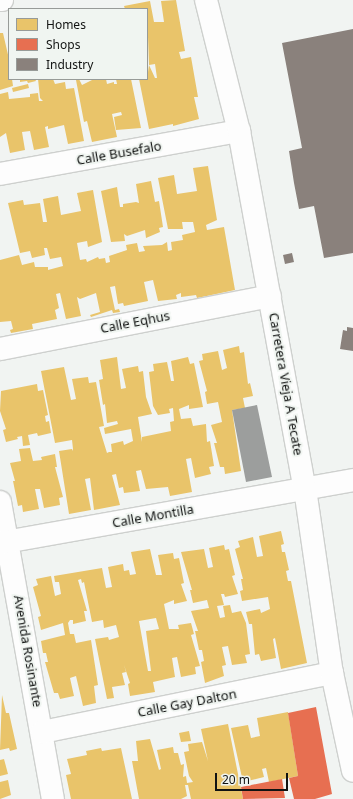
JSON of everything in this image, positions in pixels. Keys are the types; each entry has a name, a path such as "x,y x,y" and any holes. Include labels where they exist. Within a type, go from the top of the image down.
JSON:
{"street":[{"name":"Carretera Vieja A Tecate","path":"206,0 239,131 305,489 332,674 353,771"},
{"name":"Calle Busefalo","path":"0,174 239,131"},
{"name":"Calle Eqhus","path":"0,349 270,296"},
{"name":"Calle Montilla","path":"4,542 353,480"},
{"name":"Avenida Rosinante","path":"0,502 4,542 42,732 53,799"},
{"name":"Calle Gay Dalton","path":"42,732 332,674"}],"building: Homes":[{"path":"176,0 185,51 179,52 181,59 191,57 198,97 194,97 199,119 173,126 173,124 149,129 139,80 148,80 148,8 125,8 124,6 150,1 154,22 164,22 161,1","holes":["155,64 157,78 155,78 149,65"]},
{"path":"0,33 3,33 8,55 8,80 12,80 13,86 0,90"},
{"path":"20,80 36,81 28,83 27,81 20,82"},
{"path":"38,80 53,80 55,84 65,82 66,89 74,88 84,141 68,144 64,125 48,129 48,126 45,127 49,147 34,150 30,131 22,132 25,150 10,153 6,133 0,137 0,94 8,92 9,99 30,97 30,94 38,93 39,101 43,101 40,98"},
{"path":"76,80 80,80 82,85 92,80 106,80 107,84 114,82 114,84 117,84 116,80 131,80 141,128 116,130 114,117 122,115 121,112 112,114 117,137 92,142 87,121 84,122"},
{"path":"28,84 29,88 13,92 12,88"},
{"path":"208,166 217,220 206,225 207,230 224,227 235,290 197,298 196,295 181,297 181,293 176,295 177,299 158,301 153,280 144,282 148,301 124,306 123,303 118,304 115,286 110,287 115,310 119,309 120,312 113,313 112,310 91,317 90,315 100,312 96,293 80,299 77,297 81,316 66,319 60,293 56,294 59,308 55,310 57,319 32,324 33,329 11,333 10,330 13,329 11,321 0,322 0,260 19,255 22,265 34,262 35,267 48,267 48,270 63,266 61,257 50,259 47,248 44,248 45,255 32,258 30,251 20,253 8,203 23,200 24,205 40,203 43,222 47,222 43,199 58,196 61,215 81,211 77,193 93,190 102,242 88,247 87,241 77,243 80,260 86,259 87,262 98,257 99,259 105,258 106,263 110,262 109,256 127,250 126,245 137,243 139,252 145,251 143,246 162,245 167,242 168,251 172,250 171,242 183,240 182,235 195,232 193,222 182,222 183,229 168,229 158,178 174,175 177,194 197,191 193,168"},
{"path":"151,181 155,202 159,201 163,227 159,228 160,232 146,238 145,230 127,236 124,234 125,241 111,242 101,191 117,187 120,207 123,207 123,204 139,203 136,184"},
{"path":"239,346 240,353 244,352 248,384 250,383 253,396 243,398 245,408 232,410 241,471 225,474 224,467 220,467 214,443 217,443 211,425 222,422 218,402 207,404 205,392 207,391 199,361 203,360 202,354 218,351 222,370 227,368 223,350"},
{"path":"117,357 121,389 126,388 122,369 138,366 139,372 143,371 146,397 152,414 138,417 142,442 142,437 171,431 170,422 174,421 173,408 169,409 170,413 158,415 153,406 149,372 154,371 153,364 167,362 171,381 174,381 171,361 188,357 190,364 194,363 203,407 189,409 189,405 179,409 181,419 191,418 193,426 206,424 207,442 210,441 214,466 209,467 211,474 195,478 191,458 186,459 192,492 170,496 168,487 146,489 141,470 136,471 140,491 124,493 123,487 119,488 116,474 112,475 120,505 94,510 90,478 85,479 91,510 69,514 59,451 72,449 73,451 72,440 55,443 41,371 64,367 71,400 76,399 72,379 88,377 89,383 96,382 104,426 99,427 107,453 112,452 111,444 123,441 124,445 133,441 131,429 105,434 104,428 118,424 117,421 107,423 105,404 103,405 99,380 103,379 100,360"},
{"path":"37,384 38,391 43,390 48,415 45,416 46,422 49,421 51,433 38,436 37,433 28,435 30,445 23,446 22,436 17,437 18,439 6,442 3,430 6,429 0,411 1,391"},
{"path":"30,448 33,461 42,460 41,457 55,454 57,467 55,467 63,497 59,498 60,505 44,508 40,489 35,489 39,509 23,512 22,505 18,506 13,481 15,481 10,463 21,461 19,449"},
{"path":"281,531 284,544 281,545 282,552 285,552 289,570 286,571 288,581 291,581 307,663 281,669 275,638 273,639 276,658 261,661 259,654 255,655 252,624 249,624 246,612 260,609 261,613 270,609 268,597 242,601 240,591 243,590 241,579 243,579 235,549 240,547 238,541 253,537 257,557 263,556 259,536"},
{"path":"224,545 225,550 229,549 235,575 232,576 238,594 225,597 224,594 221,594 224,605 217,606 220,618 225,617 223,606 230,605 232,613 241,611 246,623 250,654 245,655 247,663 232,665 228,646 222,647 226,665 222,666 224,676 205,683 201,662 204,661 202,650 199,650 195,631 198,631 191,611 209,608 207,600 193,603 190,590 192,590 181,552 204,549 208,568 213,567 209,548"},
{"path":"150,549 156,575 162,575 158,555 173,553 174,559 179,558 184,583 181,584 187,601 174,604 174,600 164,604 169,629 179,629 178,625 191,623 194,634 191,635 200,666 195,667 196,674 181,677 177,657 172,658 175,677 153,682 155,692 130,696 128,684 130,683 124,665 126,672 122,673 125,685 112,687 114,698 107,699 95,639 108,637 109,640 119,637 116,625 104,628 103,620 92,622 84,582 82,583 81,579 78,580 87,611 84,611 86,621 73,624 73,620 70,620 68,623 70,634 74,634 76,643 91,640 98,685 94,686 96,703 83,706 76,676 70,678 74,696 60,699 58,693 54,693 45,662 48,662 46,653 43,653 41,641 65,635 63,623 41,630 38,617 41,616 33,587 38,585 36,579 51,576 55,596 61,594 59,582 55,582 54,576 102,568 106,588 112,587 108,567 123,564 124,571 129,570 130,575 136,574 131,552","holes":["156,618 159,629 146,631 151,671 148,671 139,621"]},
{"path":"2,695 6,713 9,713 17,749 10,751 9,748 0,750"},
{"path":"288,712 298,776 269,782 266,768 262,769 264,777 243,782 231,728 248,725 251,738 260,736 257,718"},
{"path":"228,724 243,799 191,799 188,785 185,785 187,796 181,799 139,799 132,761 138,761 136,741 150,739 159,770 161,769 157,750 173,747 174,753 178,753 181,765 184,764 183,777 186,776 187,783 193,782 189,776 184,752 189,751 188,744 202,742 208,761 201,729"},
{"path":"189,731 191,741 181,742 179,733"},
{"path":"101,748 102,751 121,748 132,799 71,799 66,775 71,774 67,759 87,755 86,751"},
{"path":"4,759 8,774 0,776 0,760"},
{"path":"8,780 11,795 0,799 0,782"}],"building: Shops":[{"path":"316,707 332,794 315,799 294,799 289,778 298,776 288,713"},
{"path":"282,779 285,798 243,799 241,787"}],"building: Industry":[{"path":"353,29 353,253 324,258 314,206 299,209 289,151 302,148 282,43"},
{"path":"292,253 294,262 285,264 283,255"},
{"path":"347,327 353,328 353,351 340,349 343,330 347,331"}],"building: Other":[{"path":"257,405 272,477 246,482 232,410"}]}
